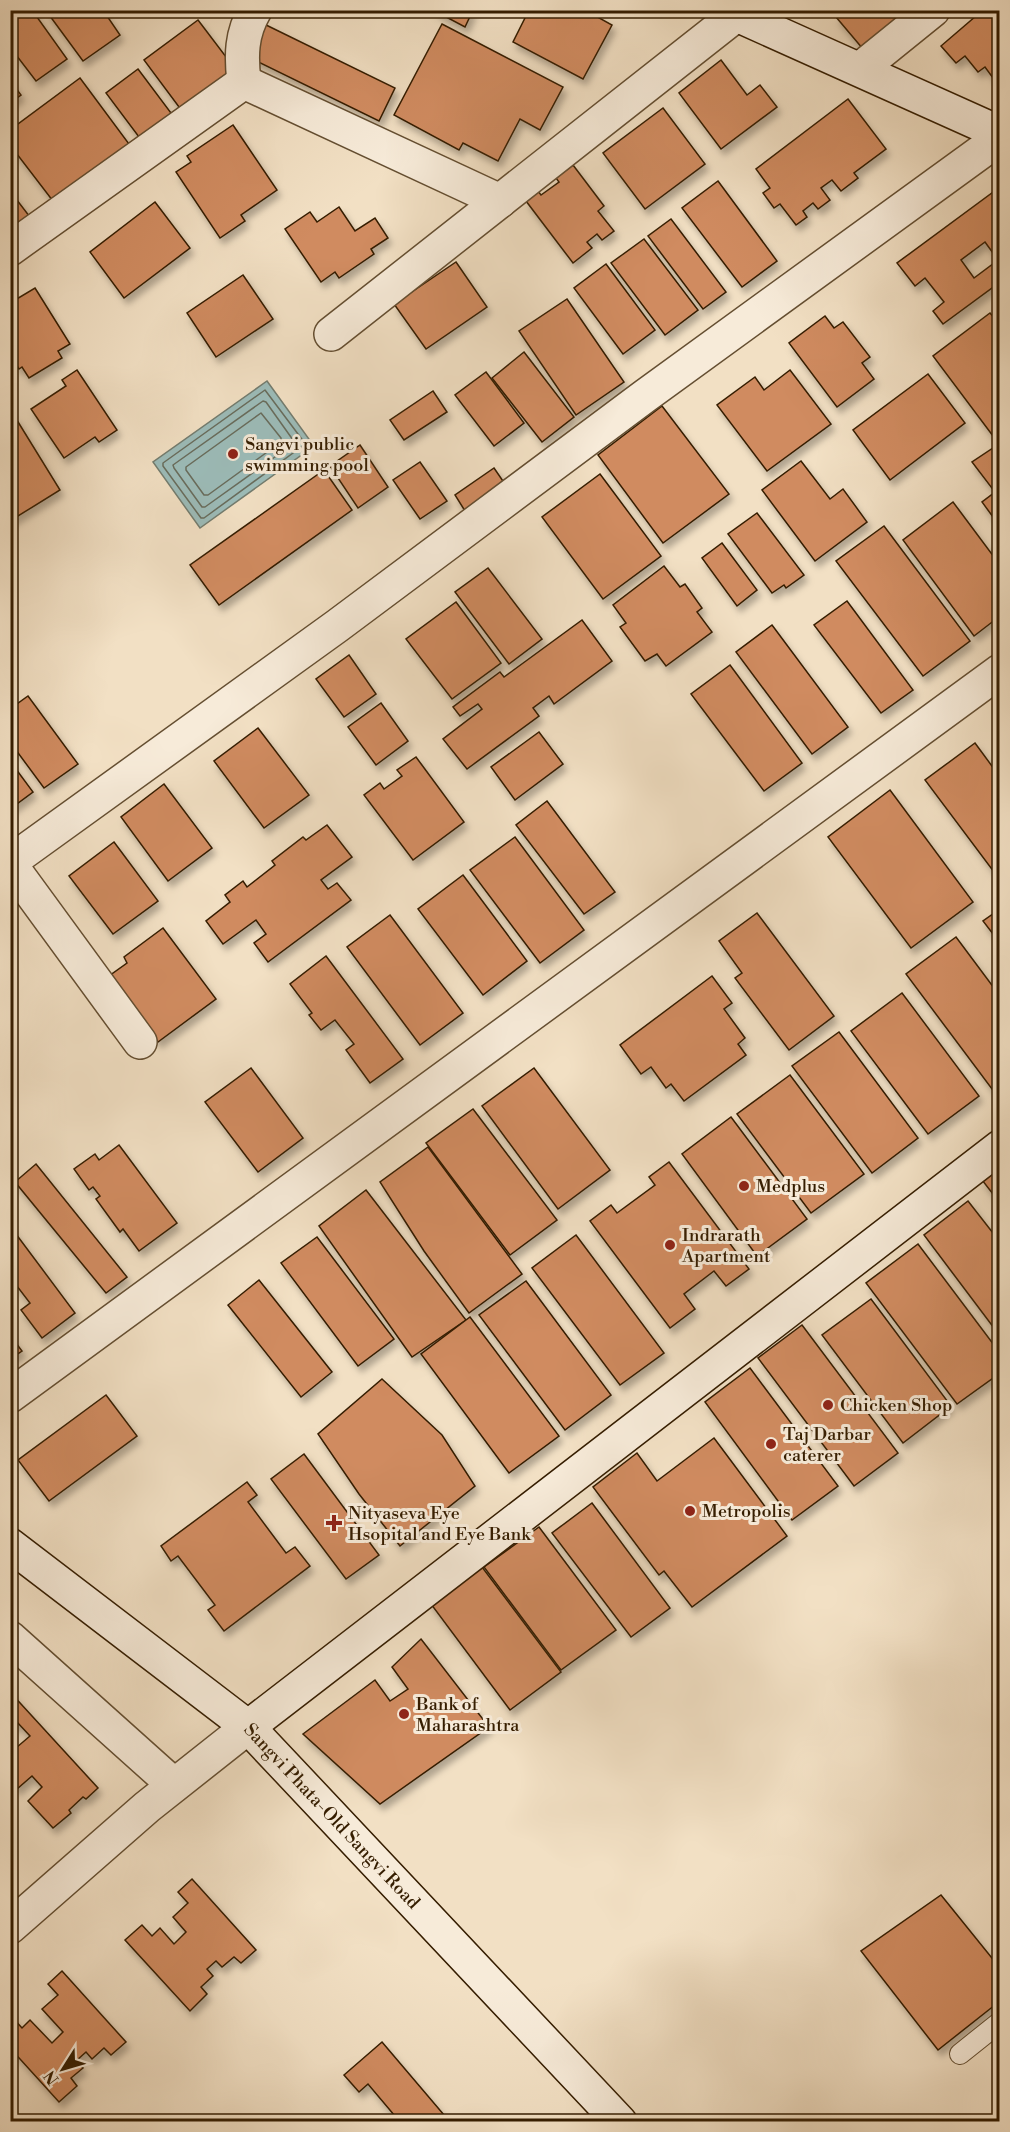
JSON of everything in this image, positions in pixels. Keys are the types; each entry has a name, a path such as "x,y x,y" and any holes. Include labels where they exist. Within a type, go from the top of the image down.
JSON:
{"street":[{"path":"243,82 241,50 255,10"},
{"path":"860,69 933,10"},
{"path":"331,334 500,201 731,13 999,133"},
{"path":"243,82 500,201"},
{"path":"10,249 243,82"},
{"path":"140,1042 10,863 337,626 635,403 999,138"},
{"path":"10,1396 999,671"},
{"path":"10,1926 174,1785 999,1147"},
{"name":"Sangvi Phata-Old Sangvi Road","path":"10,1545 248,1727 620,2121"},
{"path":"10,1638 174,1785"}],"lane":[{"path":"960,2054 999,2022"}],"water":[{"name":"Sangvi public swimming pool","path":"267,381 314,446 200,528 153,462"}],"building":[{"path":"10,10 32,10 67,59 36,81 10,47"},
{"path":"49,10 103,10 120,35 83,61 47,12"},
{"path":"433,10 473,10 465,27"},
{"path":"529,10 585,10 612,25 583,79 513,42"},
{"path":"844,10 891,10 899,20 863,49 836,17"},
{"path":"983,10 988,14 992,10 1000,10 1000,73 993,78 985,67 978,72 965,56 956,63 941,46"},
{"path":"198,20 236,70 182,111 144,60"},
{"path":"262,23 395,88 379,121 246,56"},
{"path":"442,24 563,87 540,130 520,119 498,161 463,143 459,150 394,115"},
{"path":"721,60 747,95 760,85 777,107 721,149 679,93"},
{"path":"138,69 174,117 142,141 106,93"},
{"path":"80,78 132,148 56,205 10,145 10,130"},
{"path":"10,80 21,95 10,103"},
{"path":"848,99 886,149 854,173 858,178 841,191 832,180 821,188 830,200 818,209 813,203 803,211 807,217 796,225 780,204 774,208 763,193 770,188 756,169"},
{"path":"663,108 705,164 645,209 603,153"},
{"path":"233,125 277,190 241,215 245,221 220,238 176,172 191,162 187,156"},
{"path":"573,165 604,206 598,211 614,231 602,240 597,234 587,242 592,248 573,263 526,201 538,191 541,195 559,182 556,178"},
{"path":"718,181 777,261 742,287 682,208"},
{"path":"1000,187 1000,282 943,324 933,311 944,302 925,278 915,286 897,263","holes":["985,242 998,260 974,278 961,260"]},
{"path":"10,191 30,217 10,231"},
{"path":"155,202 190,248 124,298 90,252"},
{"path":"339,207 355,231 375,218 388,238 371,249 374,254 339,278 335,272 321,282 285,229 310,212 317,222"},
{"path":"671,219 726,292 703,309 648,236"},
{"path":"644,239 698,310 665,335 611,263"},
{"path":"456,262 487,307 426,349 394,304"},
{"path":"606,264 655,330 623,354 574,288"},
{"path":"243,275 273,319 216,357 187,313"},
{"path":"35,288 70,344 58,351 62,358 29,378 22,367 19,369 10,355 10,303"},
{"path":"567,299 624,382 576,415 519,331"},
{"path":"990,313 1000,325 1000,329 996,332 1000,336 1000,432 993,436 933,356"},
{"path":"825,316 834,328 843,322 870,357 862,363 874,379 837,407 789,343"},
{"path":"524,352 574,417 542,442 492,378"},
{"path":"77,370 117,430 99,442 95,437 64,458 31,409 66,386 62,380"},
{"path":"790,370 831,424 767,471 717,405 755,377 764,390"},
{"path":"486,372 524,423 494,446 455,395"},
{"path":"928,374 965,423 890,480 853,430"},
{"path":"433,391 447,412 404,440 390,420"},
{"path":"662,406 729,494 663,543 598,455"},
{"path":"15,417 60,490 10,521 10,419"},
{"path":"360,445 388,487 358,508 330,466"},
{"path":"996,446 1000,451 1000,512 993,517 982,502 995,492 972,462"},
{"path":"801,461 830,499 843,489 867,522 815,561 762,490"},
{"path":"420,462 447,501 420,519 393,480"},
{"path":"494,468 505,484 465,511 455,495"},
{"path":"324,470 352,510 219,605 190,565"},
{"path":"600,474 661,556 603,599 542,517"},
{"path":"953,502 1000,565 1000,616 974,636 903,540"},
{"path":"757,513 804,575 786,588 784,585 772,593 728,534"},
{"path":"884,526 970,641 923,676 836,561"},
{"path":"722,543 757,590 737,606 702,558"},
{"path":"664,566 680,587 685,584 702,608 697,612 712,632 666,666 657,654 645,661 620,627 626,623 613,605"},
{"path":"488,568 542,639 509,664 455,592"},
{"path":"847,601 913,690 881,713 814,625"},
{"path":"456,602 501,663 452,699 406,639"},
{"path":"582,620 612,661 554,704 549,696 533,708 539,716 467,769 443,739 482,709 478,704 460,716 453,707 500,672 504,677"},
{"path":"772,625 848,727 812,754 736,652"},
{"path":"349,655 376,694 344,717 316,679"},
{"path":"730,665 802,763 764,791 691,694"},
{"path":"28,696 78,764 44,788 10,742 10,709"},
{"path":"381,703 408,741 376,765 348,727"},
{"path":"258,728 309,795 264,828 214,761"},
{"path":"539,732 563,764 515,800 491,767"},
{"path":"975,743 1000,777 1000,867 994,872 925,780"},
{"path":"416,757 464,822 413,860 364,795 380,783 384,789 402,776 397,770"},
{"path":"10,761 33,792 10,809"},
{"path":"164,784 212,848 168,881 121,817"},
{"path":"890,790 973,902 911,948 828,837"},
{"path":"547,801 615,892 584,914 516,825"},
{"path":"327,825 352,857 321,880 328,889 337,883 351,900 268,962 254,943 266,934 256,920 223,944 206,921 230,902 225,895 243,881 247,887 275,865 272,861 303,837 306,840"},
{"path":"515,837 584,930 540,963 470,870"},
{"path":"114,842 158,901 113,934 69,876"},
{"path":"463,875 527,961 483,995 418,909"},
{"path":"1000,909 1000,943 983,921"},
{"path":"757,913 834,1016 789,1050 735,978 742,973 719,941"},
{"path":"390,915 463,1013 420,1045 347,947"},
{"path":"163,928 216,999 158,1042 109,976 127,963 124,957"},
{"path":"956,937 1000,996 1000,1089 995,1093 906,974"},
{"path":"326,956 403,1059 370,1083 346,1050 354,1044 335,1020 321,1030 309,1015 312,1013 290,984"},
{"path":"712,976 732,1003 724,1009 745,1038 738,1044 746,1055 684,1101 671,1084 666,1088 651,1067 641,1074 620,1045"},
{"path":"902,993 979,1096 928,1134 851,1031"},
{"path":"839,1032 918,1138 872,1173 792,1066"},
{"path":"251,1068 303,1138 258,1172 205,1102"},
{"path":"534,1068 610,1170 558,1209 482,1106"},
{"path":"790,1075 864,1174 811,1213 737,1114"},
{"path":"473,1109 557,1220 510,1255 426,1143"},
{"name":"Medplus","path":"731,1117 807,1219 757,1256 682,1154"},
{"path":"119,1145 177,1223 139,1251 123,1229 120,1232 96,1199 100,1196 93,1187 89,1190 74,1169 95,1154 99,1160"},
{"path":"428,1147 522,1274 469,1313 424,1251 380,1182"},
{"name":"Indrarath Apartment","path":"669,1162 749,1269 726,1286 714,1271 684,1294 695,1309 670,1328 590,1221 611,1205 617,1213 655,1185 649,1177"},
{"path":"36,1164 127,1277 106,1293 15,1182"},
{"path":"1000,1167 1000,1203 982,1180"},
{"path":"366,1190 466,1320 412,1357 319,1226"},
{"path":"968,1201 1000,1242 1000,1336 924,1235"},
{"path":"10,1226 75,1313 42,1338 21,1310 30,1303 10,1277"},
{"path":"576,1235 664,1353 620,1385 532,1268"},
{"path":"317,1237 394,1339 358,1366 281,1263"},
{"path":"918,1244 1000,1353 1000,1373 957,1404 866,1283"},
{"path":"259,1280 332,1372 301,1397 228,1305"},
{"path":"526,1281 611,1395 565,1430 479,1315"},
{"path":"871,1299 951,1406 903,1443 822,1335"},
{"path":"470,1317 559,1436 509,1473 421,1354"},
{"name":"Chicken Shop","path":"802,1325 898,1453 854,1486 758,1358"},
{"path":"10,1335 22,1351 10,1359"},
{"name":"Taj Darbar caterer","path":"750,1368 838,1486 792,1520 705,1402"},
{"path":"382,1379 442,1435 475,1486 400,1546 359,1494 318,1434"},
{"path":"106,1395 137,1436 49,1501 18,1460"},
{"name":"Metropolis","path":"714,1438 787,1536 692,1607 664,1571 659,1575 593,1487 637,1453 657,1481"},
{"path":"304,1454 379,1555 346,1579 271,1479"},
{"path":"247,1482 257,1495 248,1502 286,1553 295,1547 310,1566 224,1631 208,1610 215,1605 178,1556 171,1561 161,1546"},
{"path":"592,1503 670,1608 631,1637 552,1533"},
{"path":"539,1527 616,1630 561,1670 484,1567"},
{"path":"479,1563 561,1672 510,1710 428,1600"},
{"name":"Bank of Maharashtra","path":"421,1639 489,1727 380,1804 303,1734 375,1680 390,1701 408,1689 392,1667"},
{"path":"10,1692 98,1788 86,1799 83,1797 69,1810 71,1813 53,1828 28,1801 42,1787 32,1776 17,1789 10,1782 10,1753 30,1736 17,1722 10,1729"},
{"path":"192,1879 256,1950 241,1963 234,1957 222,1967 216,1961 207,1969 213,1976 201,1987 207,1994 190,2011 125,1940 142,1925 152,1936 160,1928 174,1944 186,1932 173,1917 188,1903 178,1892"},
{"path":"941,1895 1000,1968 1000,2001 938,2050 861,1951"},
{"path":"62,1971 126,2042 111,2055 104,2048 92,2059 86,2052 76,2061 83,2068 71,2078 77,2086 59,2102 10,2048 10,2018 12,2017 22,2028 30,2020 52,2043 63,2032 42,2009 58,1995 48,1984"},
{"path":"382,2042 450,2122 400,2122 368,2084 359,2092 344,2075"}],"place":[{"name":"Sangvi public swimming pool","path":"233,454"},
{"name":"Medplus","path":"744,1186"},
{"name":"Indrarath Apartment","path":"670,1245"},
{"name":"Chicken Shop","path":"828,1405"},
{"name":"Taj Darbar caterer","path":"771,1444"},
{"name":"Metropolis","path":"690,1511"},
{"name":"Nityaseva Eye Hsopital and Eye Bank","path":"334,1523"},
{"name":"Bank of Maharashtra","path":"404,1714"}]}
